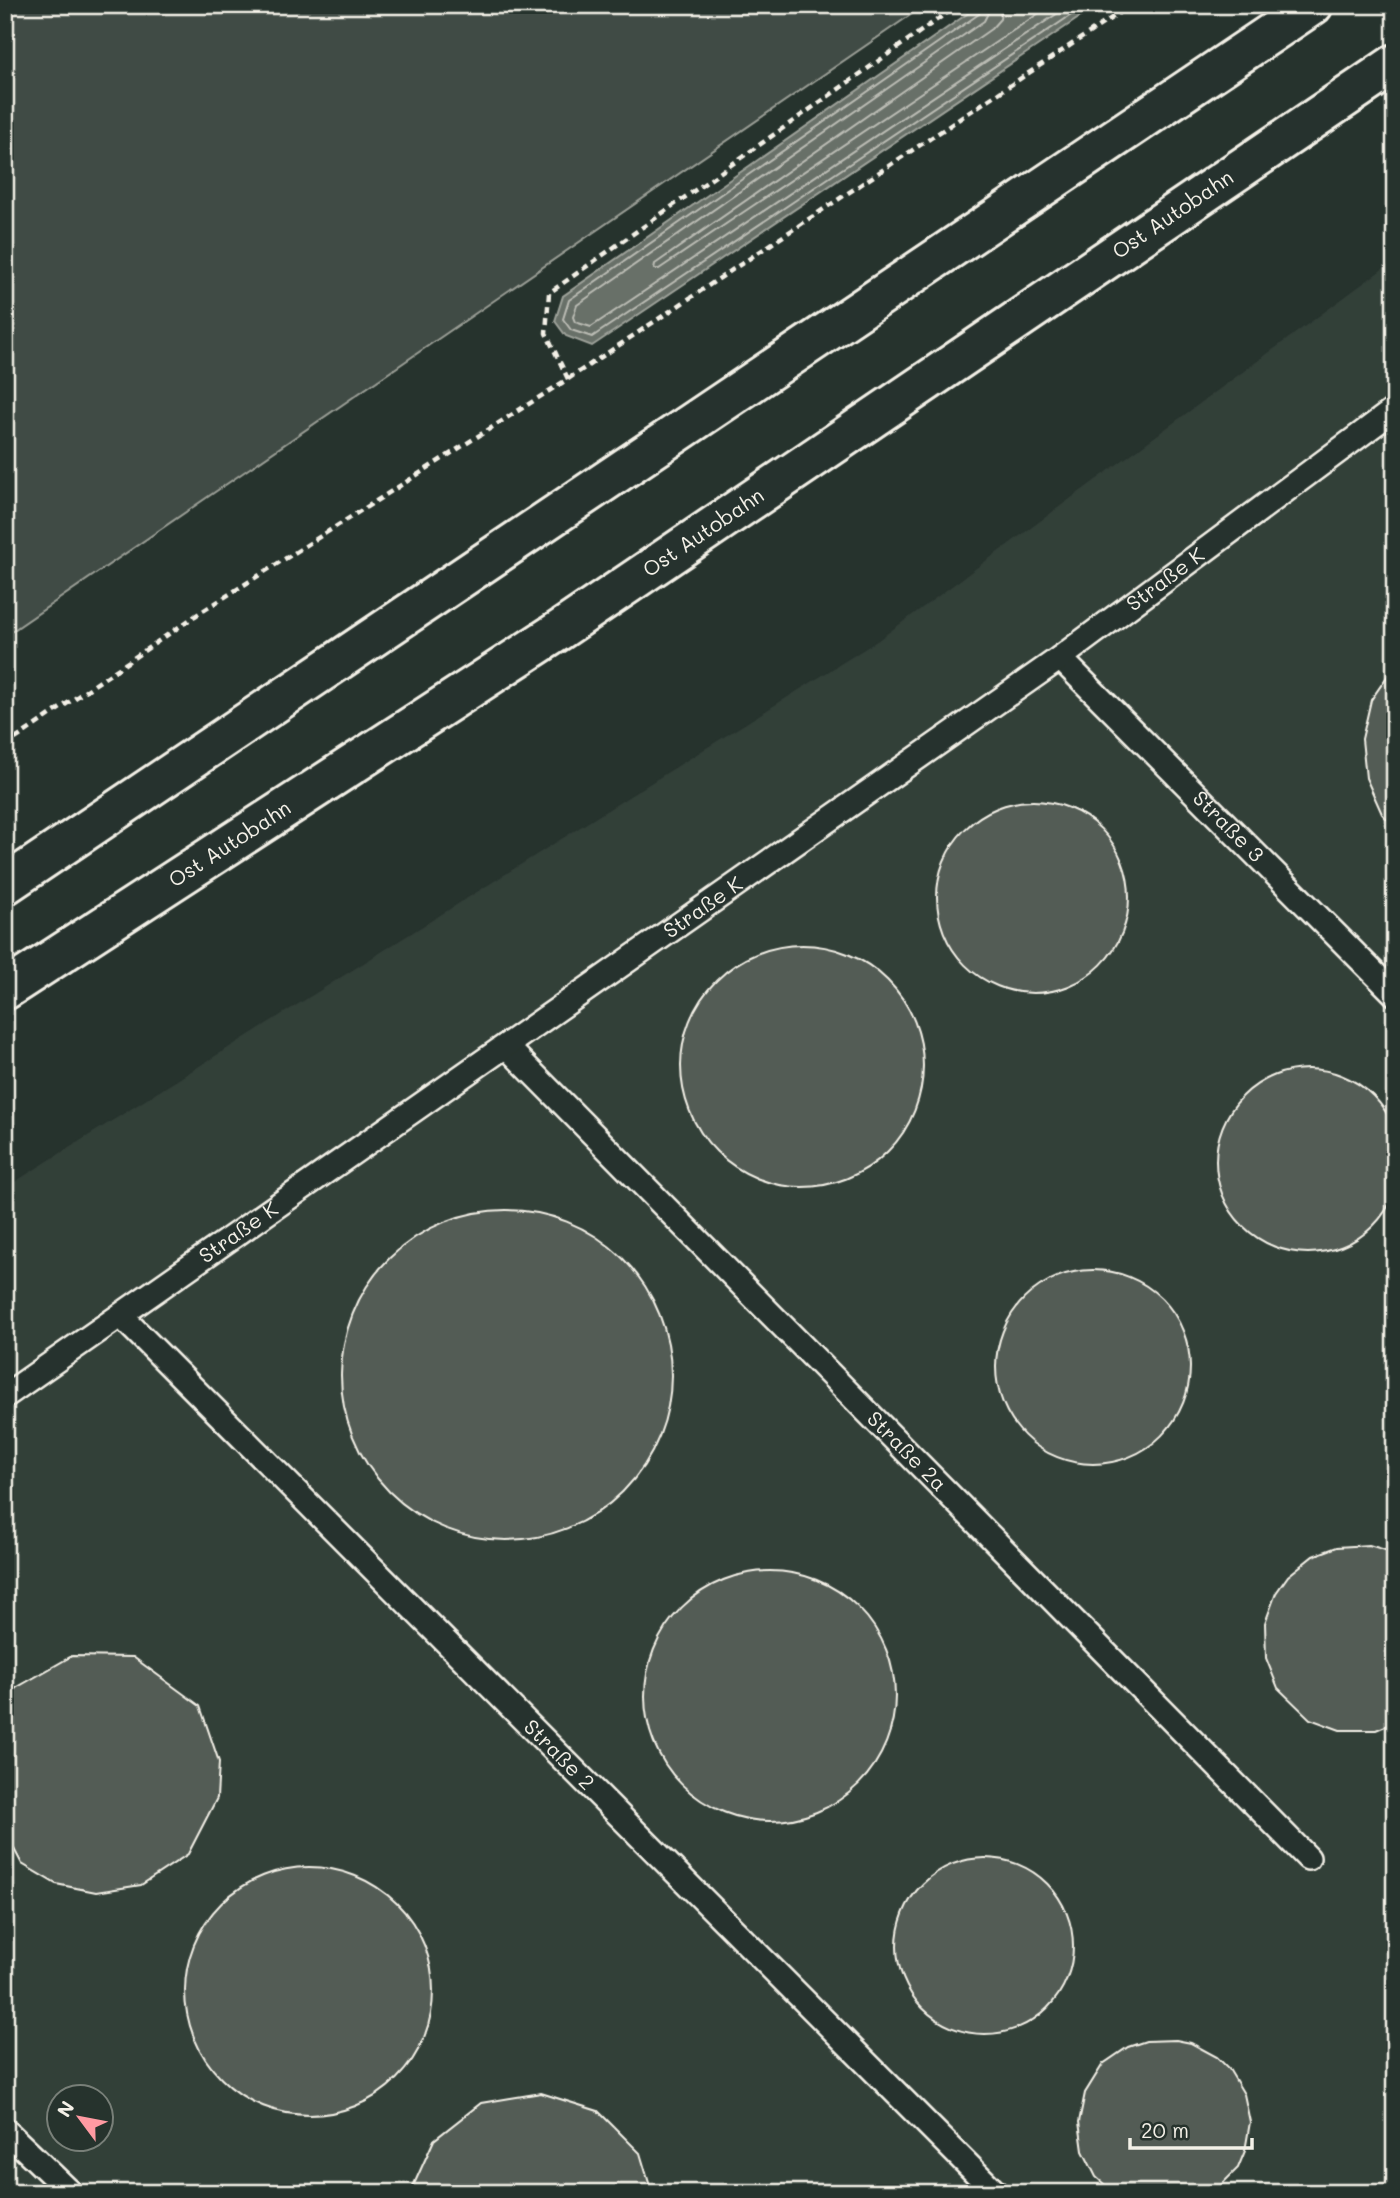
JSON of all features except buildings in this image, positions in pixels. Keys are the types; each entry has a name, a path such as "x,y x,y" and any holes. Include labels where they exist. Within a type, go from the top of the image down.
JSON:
{"highway":[{"path":"5,885 1313,5"},
{"name":"Ost Autobahn","path":"5,990 560,630 1395,65"}],"lane":[{"name":"Straße K","path":"5,1396 1060,658 1395,409"},
{"name":"Straße 3","path":"1060,658 1395,995"},
{"name":"Straße 2a","path":"506,1046 1308,1858"},
{"name":"Straße 2","path":"121,1316 996,2193"},
{"path":"5,2130 71,2193"}],"path":[{"path":"568,379 545,334 549,293 958,5"},
{"path":"5,746 195,616 568,379 1130,5"}],"shaded area":[{"path":"5,5 925,5 5,636"},
{"path":"1395,260 1395,2193 5,2193 5,1188 877,641"}],"water":[{"path":"980,5 1098,5 592,346 566,336 555,321 563,296"}]}
